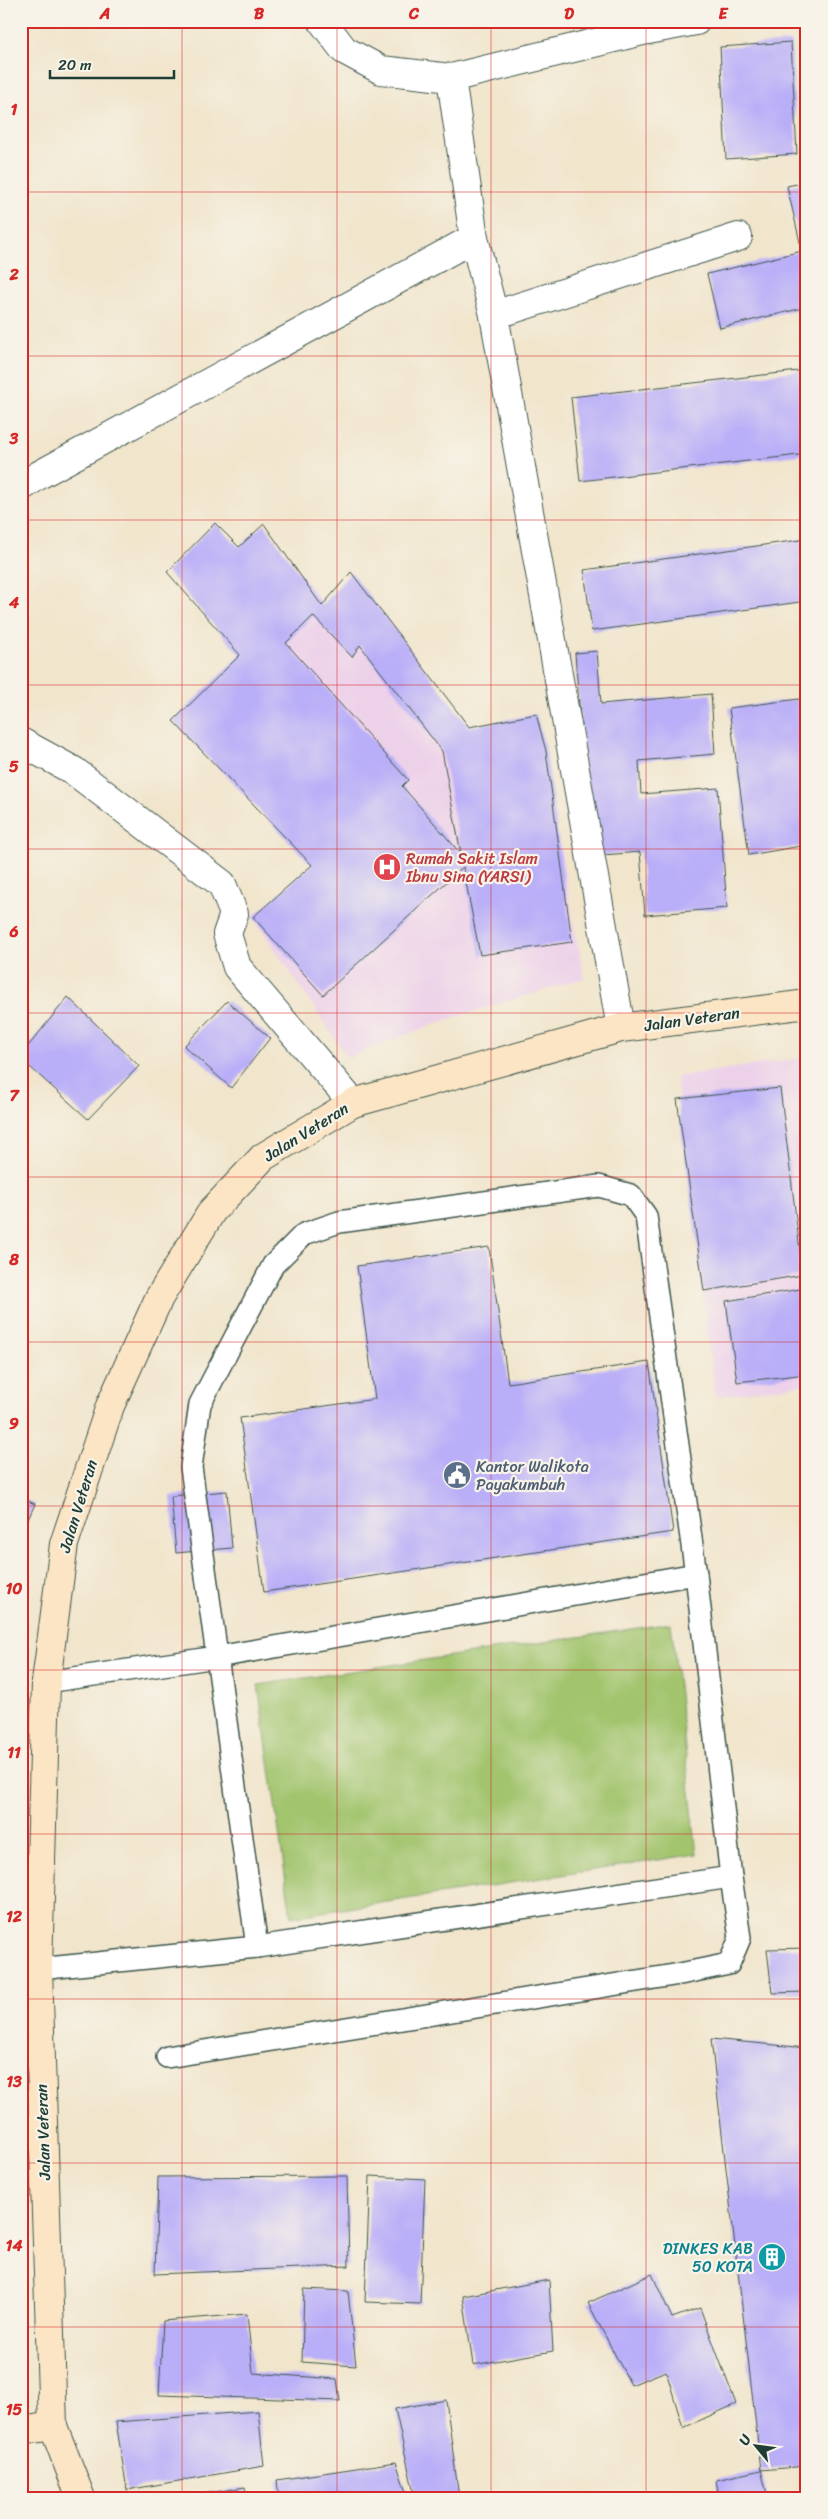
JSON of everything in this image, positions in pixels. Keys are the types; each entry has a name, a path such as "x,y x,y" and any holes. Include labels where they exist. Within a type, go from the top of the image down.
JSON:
{"main road":[{"name":"Jalan Veteran","path":"81,2498 53,2426 38,1969 46,1682 64,1544 110,1406 159,1298 212,1211 263,1157 353,1103 621,1028 807,1004"},
{"path":"21,2431 53,2426"}],"street":[{"path":"322,21 344,50 381,70 451,78 643,31 696,21"},
{"path":"451,78 474,238 494,315 621,1028"},
{"path":"494,315 738,237"},
{"path":"21,487 474,238"},
{"path":"21,742 74,771 222,884 234,914 227,934 237,967 353,1103"}],"lane":[{"path":"167,2057 670,1976 729,1964 740,1938 731,1877 696,1574 646,1216 631,1195 599,1186 339,1222 304,1234 273,1265 200,1404 191,1467 257,1947"},
{"path":"46,1682 217,1657 696,1574"},
{"path":"38,1969 257,1947 731,1877"}],"shaded area":[{"path":"264,524 323,604 351,572 469,727 536,714 584,978 436,1023 348,1058 253,917 312,865 173,721 240,655 239,547"},
{"path":"807,1057 807,1384 715,1397 676,1077"}],"green space":[{"path":"671,1623 697,1854 291,1917 258,1685"}],"building":[{"path":"791,42 797,154 726,159 720,47"},
{"path":"807,182 807,307 720,328 707,274 802,251 787,186"},
{"path":"807,370 807,454 580,481 571,397"},
{"path":"215,523 239,547 264,524 322,606 351,572 469,727 536,714 546,751 572,942 480,955 463,867 323,995 253,917 312,865 173,721 240,655 167,572","holes":["313,616 352,657 360,645 442,751 461,854 402,786 408,780 286,643"]},
{"path":"807,539 807,601 592,631 584,570"},
{"path":"597,651 601,704 711,694 715,754 639,761 641,794 718,788 727,908 645,915 640,852 591,856 575,653"},
{"path":"807,698 807,845 749,855 729,708"},
{"path":"68,997 139,1066 88,1119 21,1059 21,1055"},
{"path":"227,1001 270,1038 231,1088 184,1046"},
{"path":"780,1088 803,1275 704,1291 677,1099"},
{"name":"Kantor Walikota Payakumbuh","path":"489,1247 508,1383 649,1362 673,1532 264,1592 240,1418 375,1399 357,1266"},
{"path":"807,1288 807,1374 737,1382 726,1301"},
{"path":"227,1491 232,1548 176,1553 171,1496"},
{"path":"21,1498 35,1504 21,1535"},
{"path":"807,1948 807,1992 772,1993 767,1949"},
{"name":"DINKES KAB 50 KOTA","path":"711,2039 807,2048 807,2466 761,2470"},
{"path":"347,2176 349,2266 155,2274 158,2177"},
{"path":"370,2176 425,2179 420,2304 365,2302"},
{"path":"652,2274 672,2318 700,2308 736,2404 683,2428 666,2371 631,2385 588,2303"},
{"path":"549,2280 553,2351 473,2365 463,2296"},
{"path":"304,2289 348,2291 356,2366 302,2362"},
{"path":"247,2314 253,2373 337,2379 340,2401 159,2395 163,2321"},
{"path":"446,2400 459,2498 415,2498 395,2409"},
{"path":"258,2411 264,2466 127,2490 116,2422"},
{"path":"396,2462 408,2498 279,2498 277,2480"},
{"path":"761,2470 768,2498 719,2498 716,2480"},
{"path":"245,2487 247,2498 184,2498 184,2497"}],"place":[{"name":"Rumah Sakit Islam Ibnu Sina (YARSI)","path":"387,867"},
{"name":"Kantor Walikota Payakumbuh","path":"457,1475"},
{"name":"DINKES KAB 50 KOTA","path":"772,2257"}]}
